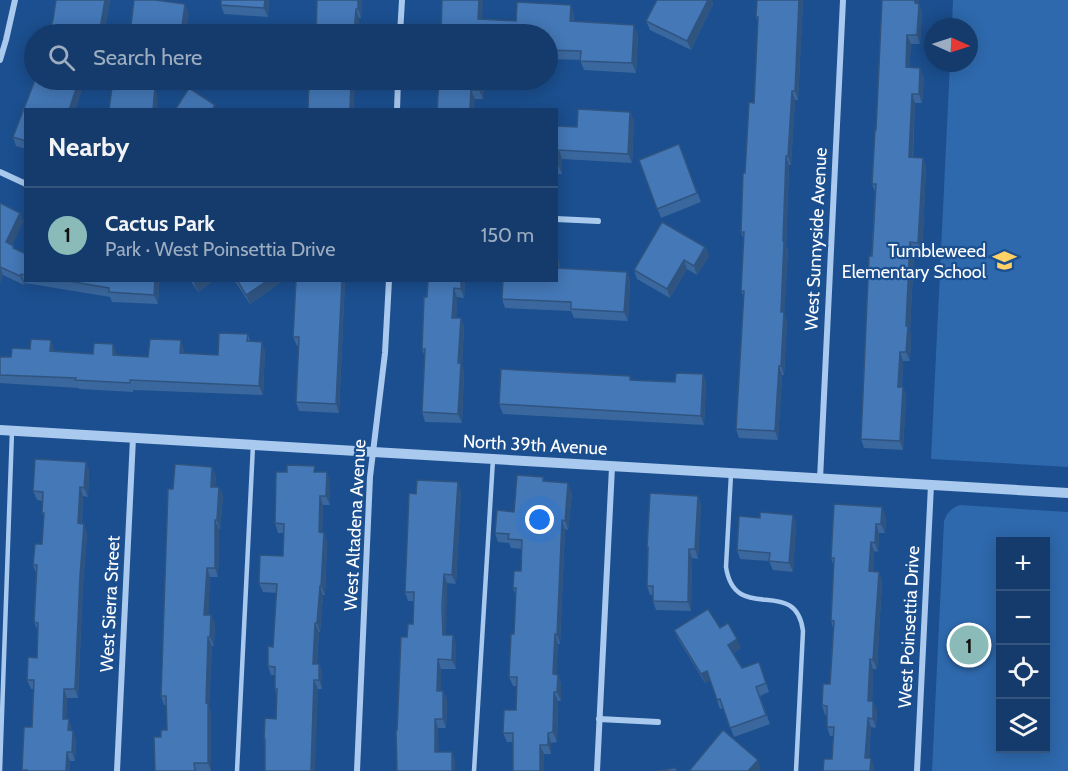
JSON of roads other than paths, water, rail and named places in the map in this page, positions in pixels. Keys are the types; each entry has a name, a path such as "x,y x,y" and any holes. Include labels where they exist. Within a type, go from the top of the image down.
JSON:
{"street":[{"path":"0,60 15,0"},
{"path":"401,24 402,0"},
{"name":"West Sunnyside Avenue","path":"820,479 843,0"},
{"path":"397,108 398,90"},
{"path":"0,172 24,183"},
{"path":"558,219 598,221"},
{"name":"West Altadena Avenue","path":"357,771 370,487 385,353 389,282"},
{"name":"North 39th Avenue","path":"0,430 1068,493"},
{"name":"West Sierra Street","path":"117,771 133,438"},
{"path":"597,771 612,466"},
{"name":"West Poinsettia Drive","path":"917,771 931,485"},
{"path":"599,719 658,722"}],"lane":[{"path":"0,771 12,430"},
{"path":"237,771 253,445"},
{"path":"474,771 493,459"},
{"path":"731,474 726,567 731,585 745,597 786,603 799,614 802,622 796,771"}],"place":[{"name":"Tumbleweed Elementary School","path":"1004,261"},
{"name":"Cactus Park","path":"969,645"}]}
